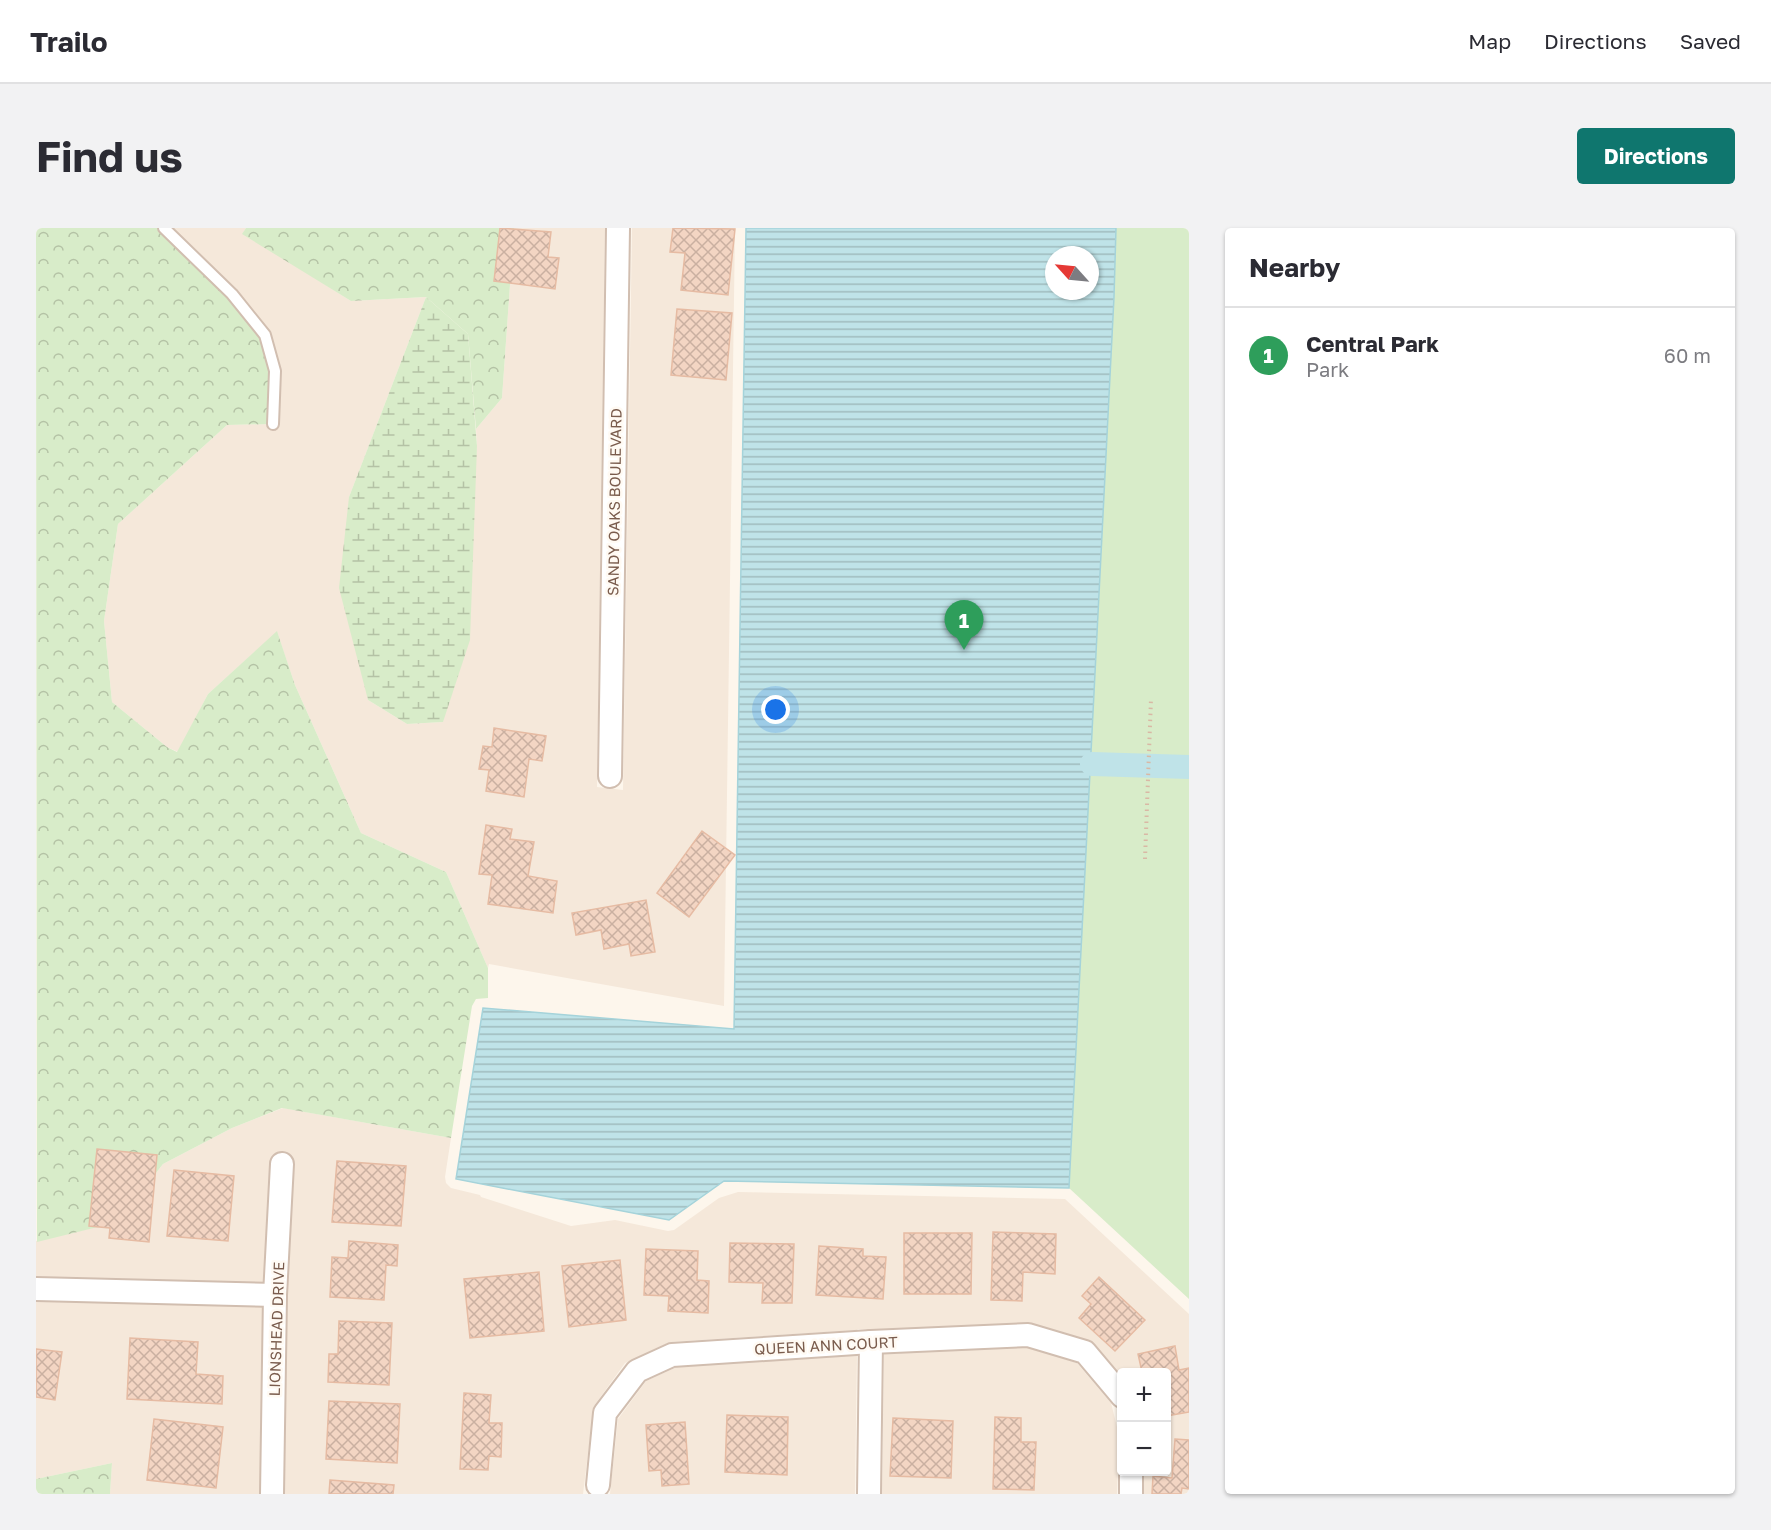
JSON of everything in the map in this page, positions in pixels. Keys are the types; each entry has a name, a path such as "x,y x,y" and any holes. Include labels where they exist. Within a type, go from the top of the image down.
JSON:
{"street":[{"name":"SANDY OAKS BOULEVARD","path":"610,776 618,228"},
{"name":"LIONSHEAD DRIVE","path":"272,1494 275,1295 282,1164"},
{"path":"36,1289 275,1295"},
{"name":"QUEEN ANN COURT","path":"598,1485 605,1413 637,1371 672,1355 871,1342 1028,1335 1085,1352 1117,1390"},
{"path":"868,1494 871,1342"},
{"path":"1131,1476 1131,1494"}],"lane":[{"path":"164,228 232,294 265,335 275,371 273,424"}],"path":[{"path":"1145,859 1150,699"}],"shaded area":[{"path":"164,228 246,228 243,233 351,301 426,297 349,497 368,700 407,724 443,722 477,446 476,429 502,398 514,228 605,228 597,787 623,790 632,228 735,228 724,1006 489,964 488,968 446,872 361,833 295,685 277,632 208,694 178,752 167,747 112,702 104,621 118,524 227,425 273,424"},
{"path":"283,1108 451,1138 445,1177 446,1183 451,1188 480,1195 571,1226 615,1220 668,1231 674,1230 719,1198 738,1192 1065,1199 1189,1314 1189,1494 1144,1494 1144,1476 1171,1476 1171,1368 1117,1368 1117,1372 1095,1345 1088,1341 1026,1323 858,1329 670,1342 625,1363 594,1406 583,1494 110,1494 112,1463 36,1479 36,1241 118,1222 163,1164 232,1128"},
{"path":"1028,1347 1077,1363 1111,1403 1117,1427 1117,1494 882,1494 884,1354"},
{"path":"857,1355 855,1494 610,1494 618,1419 646,1381 677,1367"}],"green space":[{"path":"36,228 164,228 265,335 275,371 273,424 227,425 118,524 104,621 112,702 167,747 177,752 208,694 277,631 295,685 361,833 446,872 488,968 488,998 476,999 472,1006 451,1138 282,1108 232,1128 163,1164 118,1222 37,1242"},
{"path":"246,228 514,228 502,398 476,429 468,334 426,297 351,301 242,234"},
{"path":"746,228 1189,228 1189,1299 1069,1188 724,1181 669,1220 456,1179 483,1008 734,1029"},
{"path":"426,297 468,334 477,446 470,640 443,722 407,724 368,700 339,588 349,497"},
{"path":"112,1463 110,1494 36,1494 36,1479"}],"water":[{"path":"746,228 1116,228 1069,1188 724,1181 669,1220 456,1179 483,1008 734,1029"}],"building":[{"path":"500,228 551,232 548,257 559,258 555,289 494,281"},
{"path":"673,228 735,229 728,295 681,290 685,253 670,252"},
{"path":"677,309 732,313 726,380 671,375"},
{"path":"494,728 546,736 542,761 529,759 524,797 486,791 489,770 479,769 483,746 492,747"},
{"path":"486,825 512,829 510,839 534,842 528,876 557,881 553,913 488,904 492,875 479,874"},
{"path":"702,831 735,855 689,917 657,893"},
{"path":"646,900 655,952 631,956 629,944 604,949 601,930 576,935 572,913"},
{"path":"97,1149 157,1155 149,1242 109,1238 110,1228 89,1226"},
{"path":"337,1161 406,1166 401,1226 332,1222"},
{"path":"174,1170 234,1176 228,1241 167,1236"},
{"path":"993,1232 1056,1234 1055,1274 1023,1272 1022,1301 991,1300"},
{"path":"904,1233 972,1233 971,1294 904,1294"},
{"path":"349,1241 398,1245 397,1266 386,1265 384,1300 330,1297 332,1257 348,1258"},
{"path":"730,1243 794,1244 792,1303 762,1303 763,1283 729,1282"},
{"path":"819,1246 863,1249 863,1256 886,1257 883,1299 816,1295"},
{"path":"646,1249 698,1251 697,1280 709,1281 708,1313 668,1311 669,1296 644,1295"},
{"path":"620,1260 626,1320 569,1327 562,1266"},
{"path":"539,1272 544,1331 470,1338 464,1279"},
{"path":"1099,1277 1145,1320 1115,1351 1079,1318 1091,1304 1082,1296"},
{"path":"339,1321 392,1323 389,1385 328,1382 329,1354 338,1354"},
{"path":"130,1338 198,1342 196,1374 223,1376 222,1404 127,1399"},
{"path":"1175,1346 1179,1370 1189,1368 1189,1412 1171,1415 1171,1368 1141,1368 1138,1354"},
{"path":"36,1349 62,1352 55,1400 36,1397"},
{"path":"464,1393 491,1395 489,1423 502,1423 501,1457 489,1456 488,1470 460,1469"},
{"path":"329,1401 400,1404 397,1463 326,1459"},
{"path":"727,1415 788,1417 787,1475 725,1472"},
{"path":"995,1417 1021,1418 1021,1442 1036,1442 1034,1490 993,1489"},
{"path":"893,1418 953,1421 951,1478 890,1476"},
{"path":"154,1419 223,1427 216,1488 147,1480"},
{"path":"685,1422 689,1484 662,1486 661,1470 649,1471 646,1425"},
{"path":"1175,1439 1189,1440 1189,1489 1182,1488 1181,1494 1152,1494 1153,1476 1172,1478"},
{"path":"330,1480 394,1485 393,1494 329,1494"}],"waterway":[{"path":"1092,764 1189,767"}],"place":[{"name":"Central Park","path":"964,650"}]}
